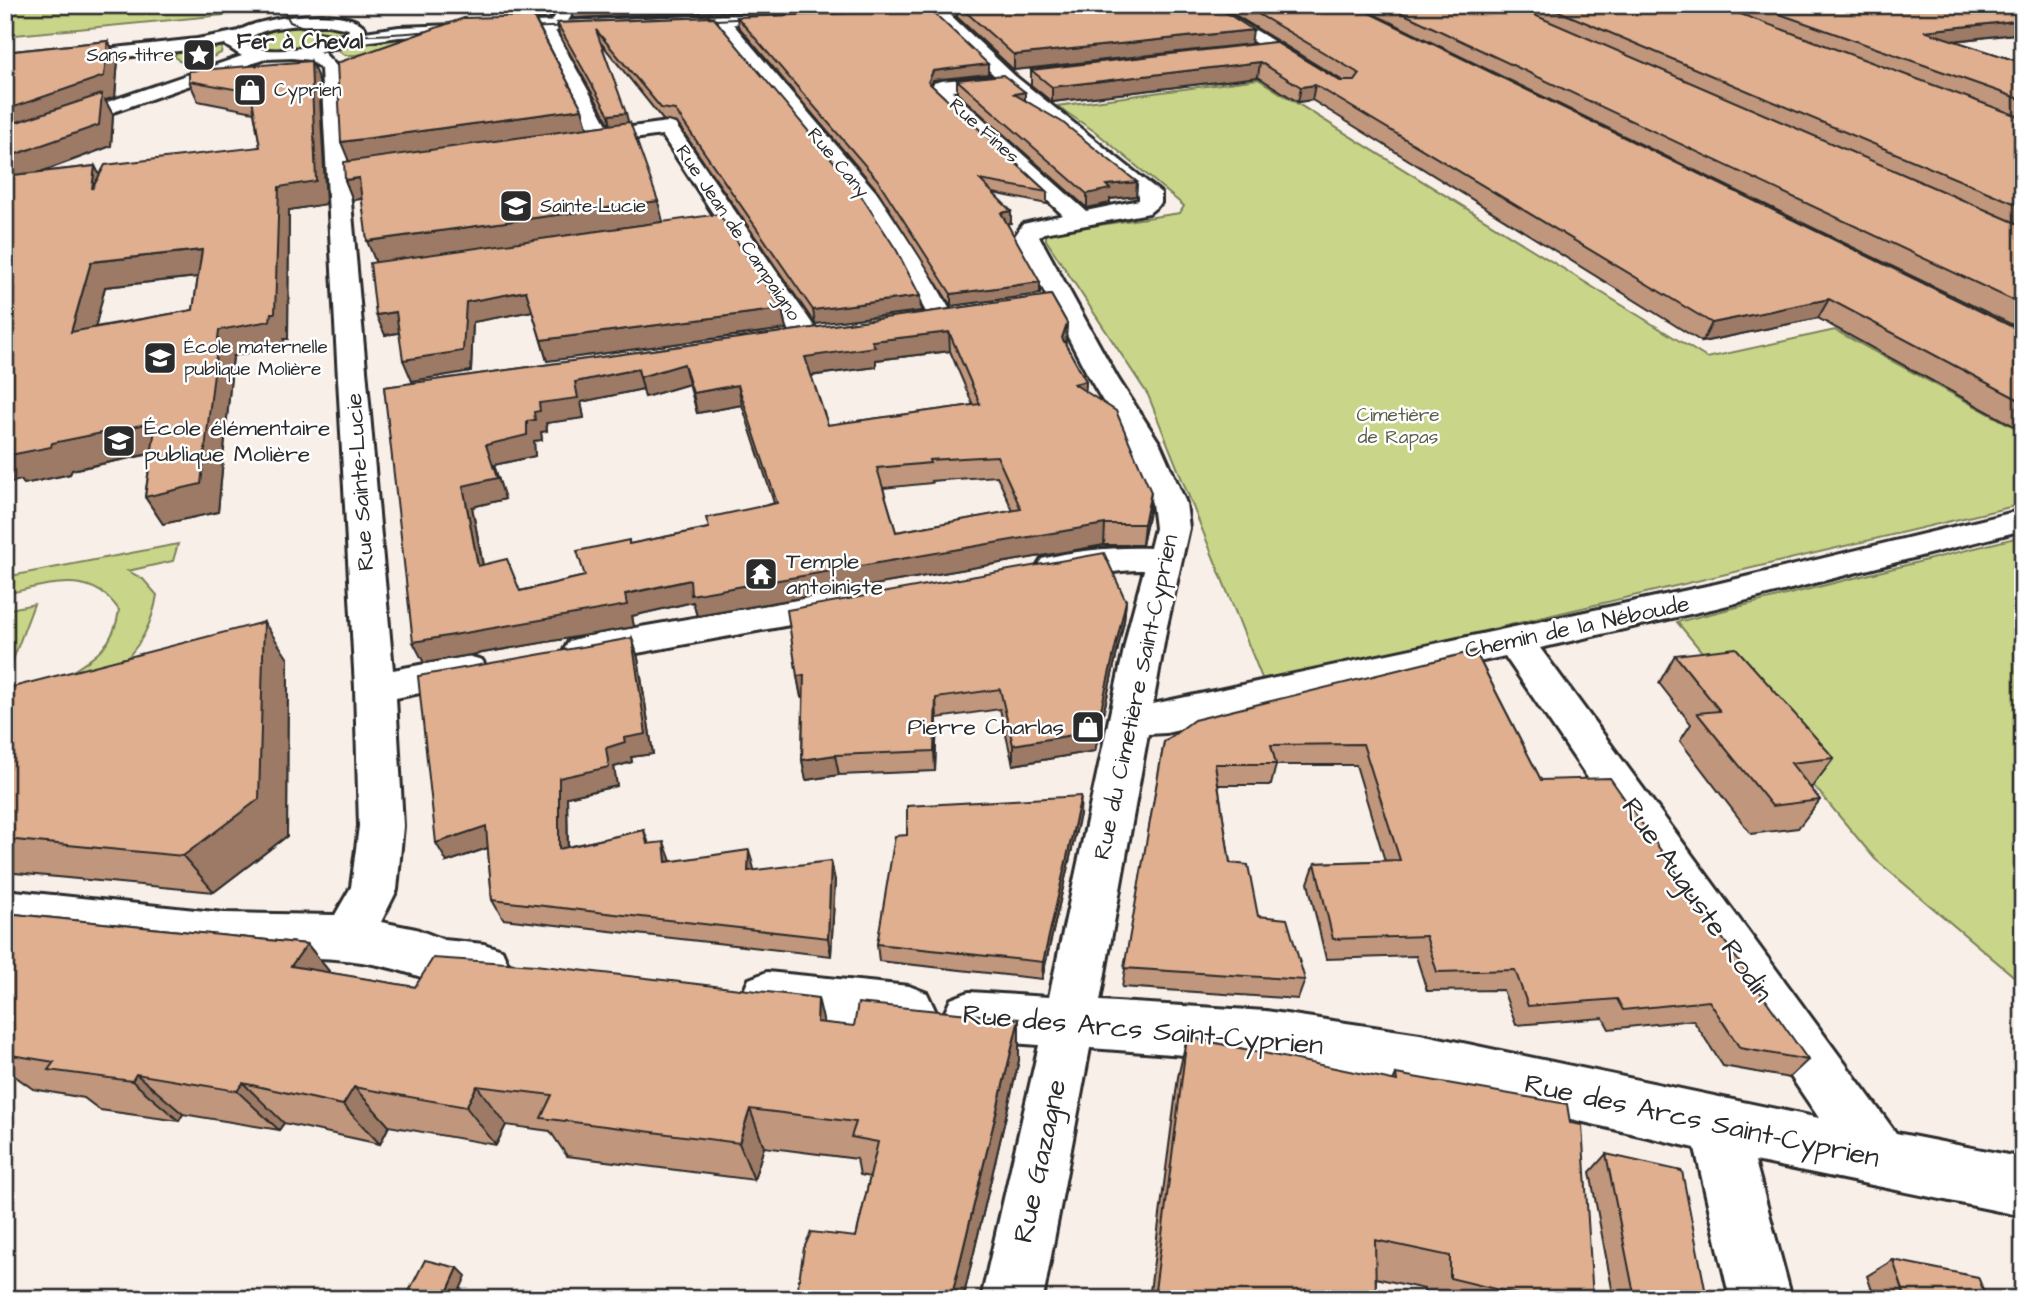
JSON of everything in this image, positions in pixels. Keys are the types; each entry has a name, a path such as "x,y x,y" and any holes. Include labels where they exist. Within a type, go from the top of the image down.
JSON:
{"street":[{"path":"308,5 328,20 352,32 392,33 975,5"},
{"path":"552,24 570,5"},
{"path":"552,24 721,20 1075,5"},
{"path":"1202,5 1322,76"},
{"name":"Rue du Cimetière Saint-Cyprien","path":"936,10 1020,79 1150,193 1150,203 1141,208 1042,226 1031,229 1027,236 1144,444 1169,503 1171,528 1068,1024"},
{"path":"5,133 198,68 238,42 266,18 328,20"},
{"name":"Rue Cany","path":"721,20 868,197 912,264 941,318"},
{"path":"552,24 604,137 562,143"},
{"path":"5,144 264,54 331,46 352,32"},
{"path":"5,65 238,42 264,54"},
{"path":"1249,52 1276,49"},
{"name":"Rue Sainte-Lucie","path":"289,53 318,56 328,64 348,173 358,275 381,826 374,890 348,937"},
{"name":"Rue Fines","path":"1020,79 941,87 939,90 1082,219"},
{"name":"Rue Jean de Campaigno","path":"604,137 668,128 808,337"},
{"path":"705,225 731,222"},
{"path":"1031,306 1062,302"},
{"name":"Chemin de la Néboude","path":"1129,720 1166,718 1716,596 2023,520"},
{"path":"1022,573 1104,559 1164,561"},
{"path":"546,656 873,599"},
{"name":"Rue Auguste Rodin","path":"1514,640 1880,1159"},
{"path":"375,688 505,663"},
{"path":"5,910 224,934 348,937 416,951 442,962 533,970"},
{"name":"Rue des Arcs Saint-Cyprien","path":"722,990 1068,1024 1266,1036 1420,1059 1718,1126 2023,1187"},
{"name":"Rue Gazagne","path":"1012,1299 1068,1024"},
{"path":"1718,1126 1761,1299"}],"green space":[{"path":"5,5 243,5 246,13 5,36"},
{"path":"313,23 342,26 346,29 337,40 303,49 264,50 245,43 258,32 267,29"},
{"path":"403,36 392,45 368,53 344,55 338,50 347,44"},
{"path":"223,42 221,53 196,65 179,61 171,51"},
{"name":"Cimetière de Rapas","path":"1258,79 1707,358 1835,330 2023,432 2023,504 1264,683 1148,395 1046,240 1046,235 1058,231 1180,213 1184,206 1097,133 1057,106"},
{"path":"2023,536 2023,984 1875,859 1677,622"},
{"path":"178,544 173,561 128,571 143,579 157,595 155,605 148,626 131,654 114,668 102,672 60,679 91,659 107,644 119,610 108,597 82,584 68,583 5,594 5,577"},
{"path":"34,604 5,681 5,610"}],"building":[{"path":"958,5 1214,5 1253,30 1014,55"},
{"path":"1243,5 1353,5 2023,332 2023,402 1829,299 1712,323 1315,85 1301,87 1260,62 1052,87 1031,70 1275,42 1340,81 1355,81 1360,74"},
{"path":"1385,5 1511,5 2023,226 2023,305"},
{"path":"1544,5 1716,5 2023,118 2023,207"},
{"path":"1754,5 2023,5 2023,20 1924,31 2023,63 2023,100"},
{"path":"931,10 988,64 933,71 928,82 1047,192 980,180 1011,211 1001,213 1040,282 951,294 877,179 737,17"},
{"path":"533,16 582,109 341,142 337,63 464,18"},
{"path":"713,17 856,188 897,251 920,296 813,310 675,110 661,108 596,30 626,113 609,115 557,23"},
{"path":"108,41 104,76 5,110 5,52"},
{"path":"311,61 316,181 279,187 275,313 271,313 270,321 219,330 201,484 145,497 156,422 52,443 51,447 5,456 5,176 95,166 92,189 105,165 260,147 251,92 189,81 189,71","holes":["202,250 193,310 71,332 91,262"]},
{"path":"1003,75 1025,92 1014,94 1062,122 1137,182 1106,185 1110,189 1087,194 957,80"},
{"path":"102,94 99,125 5,158 5,126"},
{"path":"630,122 658,201 367,241 359,178 345,180 344,162"},
{"path":"719,214 782,309 541,340 526,291 466,302 463,351 403,360 396,312 376,315 370,263"},
{"path":"1051,295 1067,323 1062,338 1086,381 1074,384 1116,411 1151,492 1144,524 1105,524 691,595 690,580 625,594 627,605 413,642 384,387","holes":["949,332 980,404 828,425 805,357 875,347 872,341","684,364 693,393 738,385 777,503 706,518 709,528 577,551 585,576 520,591 507,559 478,566 463,486 497,478 486,445 527,435 527,421 535,420 534,412 540,411 539,403 578,398 575,382 638,369 640,377","997,456 1021,509 896,532 877,468 930,463 929,460"]},
{"path":"1104,553 1126,601 1096,731 1013,745 1000,689 936,698 934,751 835,755 802,760 804,675 797,676 787,610"},
{"path":"264,622 259,799 183,856 5,839 5,689"},
{"path":"632,638 646,734 624,738 625,742 606,748 609,767 559,778 559,849 644,830 647,844 664,842 666,862 749,850 748,871 831,861 828,938 492,900 486,826 436,843 418,676"},
{"path":"1736,648 1834,758 1791,763 1820,800 1772,806 1697,713 1720,711 1675,655"},
{"path":"1475,651 1541,780 1610,778 1808,1060 1740,1048 1709,1001 1623,1010 1617,999 1528,1006 1515,970 1437,972 1426,936 1333,939 1315,863 1400,860 1363,744 1271,745 1276,764 1215,764 1230,863 1248,865 1258,916 1287,919 1305,980 1124,968 1164,742 1194,720"},
{"path":"1081,796 1043,962 877,944 895,836 907,835 907,806"},
{"path":"5,913 307,944 291,966 415,987 433,958 535,965 818,998 817,1022 854,1026 858,1003 1019,1019 951,1299 796,1299 804,1248 811,1232 856,1237 878,1142 851,1137 856,1122 750,1109 739,1143 541,1118 552,1095 477,1086 466,1107 354,1087 343,1105 243,1083 237,1091 136,1074 132,1081 48,1070 54,1062 5,1054"},
{"path":"1187,1037 1397,1081 1396,1074 1567,1104 1570,1123 1582,1125 1593,1299 1536,1299 1450,1278 1450,1256 1375,1240 1376,1299 1154,1299"},
{"path":"1606,1154 1682,1171 1707,1299 1635,1299"},
{"path":"425,1260 458,1268 444,1299 405,1299"},
{"path":"1893,1260 1978,1277 1987,1299 1906,1299"}],"tram line":[{"path":"281,5 290,22 328,33 388,35 447,30"},
{"path":"747,16 922,9"},
{"path":"913,11 975,9"},
{"path":"696,21 755,18"},
{"path":"521,28 577,26"}],"place":[{"name":"Sans titre","path":"199,55"},
{"name":"Cyprien","path":"250,90"},
{"name":"Sainte-Lucie","path":"516,206"},
{"name":"École maternelle publique Molière","path":"160,358"},
{"name":"École élémentaire publique Molière","path":"119,441"},
{"name":"Temple antoiniste","path":"761,574"},
{"name":"Pierre Charlas","path":"1088,727"}],"district":[{"name":"Fer à Cheval","path":"300,41"}]}
